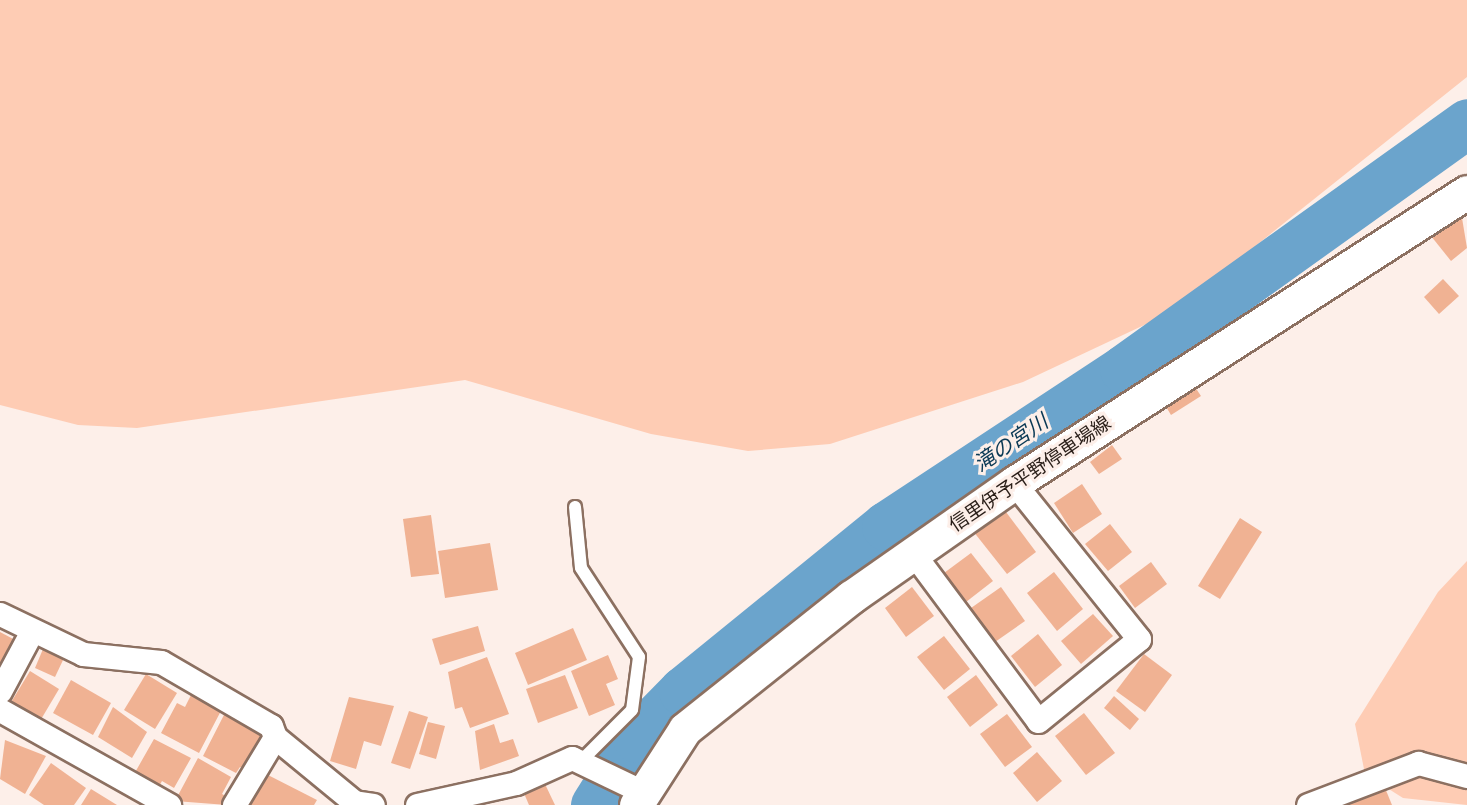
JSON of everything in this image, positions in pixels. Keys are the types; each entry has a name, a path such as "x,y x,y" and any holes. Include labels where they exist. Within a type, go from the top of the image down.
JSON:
{"main road":[{"name":"信里伊予平野停車場線","path":"637,795 685,730 732,687 913,553 1014,483 1467,192"}],"street":[{"path":"913,553 1038,721 1139,639 1014,483"},
{"path":"0,614 31,633 83,654 161,662 271,726 275,737 354,802 373,805"},
{"path":"0,691 31,633"},
{"path":"0,710 169,805"},
{"path":"234,805 275,737"},
{"path":"417,805 516,783 555,761 586,761 637,795"},
{"path":"1308,805 1418,763 1467,776"}],"lane":[{"path":"575,507 580,568 639,657 632,710 586,761"}],"shaded area":[{"path":"0,0 1467,0 1467,77 1174,311 1023,382 830,444 748,451 651,434 465,380 137,428 78,425 0,405"},
{"path":"1467,561 1467,805 1403,798 1365,774 1355,724 1438,592"}],"building":[{"path":"1461,212 1467,248 1451,261 1431,236"},
{"path":"1443,279 1459,296 1439,314 1424,297"},
{"path":"1191,381 1201,396 1171,415 1162,400"},
{"path":"1112,445 1122,459 1099,474 1090,462"},
{"path":"1082,484 1102,514 1073,533 1054,503"},
{"path":"1003,508 1036,552 1007,574 973,531"},
{"path":"431,515 439,574 411,577 403,519"},
{"path":"1240,518 1262,532 1220,599 1198,586"},
{"path":"1110,524 1132,552 1108,571 1085,544"},
{"path":"490,543 498,590 445,598 438,551"},
{"path":"971,553 993,581 966,602 944,573"},
{"path":"1151,562 1167,584 1135,608 1119,586"},
{"path":"1054,572 1083,609 1057,631 1027,593"},
{"path":"912,587 934,616 906,637 885,608"},
{"path":"1001,587 1025,621 995,642 971,608"},
{"path":"1093,614 1113,636 1081,664 1061,641"},
{"path":"478,626 485,651 440,665 432,639"},
{"path":"573,628 587,660 528,685 515,653"},
{"path":"0,632 17,641 0,671"},
{"path":"1038,634 1062,665 1035,687 1011,656"},
{"path":"944,636 970,669 944,690 917,657"},
{"path":"43,649 64,658 55,677 35,668"},
{"path":"1144,654 1172,675 1145,712 1116,691"},
{"path":"608,655 618,679 606,684 615,705 589,716 571,671"},
{"path":"487,657 509,714 470,728 462,707 455,709 448,672"},
{"path":"30,671 59,689 40,721 10,704"},
{"path":"146,674 177,693 155,729 124,710"},
{"path":"565,675 578,708 538,723 526,689"},
{"path":"976,675 998,705 970,727 947,697"},
{"path":"71,680 111,703 93,735 53,713"},
{"path":"193,691 223,707 199,753 161,733 177,703 185,707"},
{"path":"1114,696 1139,719 1130,730 1104,708"},
{"path":"349,697 394,706 381,746 364,741 356,769 330,761"},
{"path":"113,707 147,732 132,758 98,737"},
{"path":"226,711 264,738 246,771 240,767 236,773 203,756"},
{"path":"409,711 428,717 410,769 391,763"},
{"path":"1084,713 1115,753 1086,775 1055,736"},
{"path":"1007,714 1032,747 1005,767 980,734"},
{"path":"428,722 445,726 436,759 419,754"},
{"path":"494,724 500,743 513,739 519,756 480,770 475,731"},
{"path":"154,739 191,758 174,788 162,781 157,790 133,776"},
{"path":"5,740 46,756 25,794 0,779"},
{"path":"1037,752 1062,781 1037,802 1013,773"},
{"path":"198,758 231,777 222,794 231,799 227,805 175,801"},
{"path":"51,763 86,788 74,805 44,805 29,795"},
{"path":"266,774 317,800 314,805 249,805"},
{"path":"544,782 555,805 529,805 523,791"},
{"path":"1385,788 1392,805 1345,805"},
{"path":"91,789 117,805 81,805"}],"waterway":[{"name":"滝の宮川","path":"595,805 637,738 683,691 886,526 1124,369 1467,123"}]}
